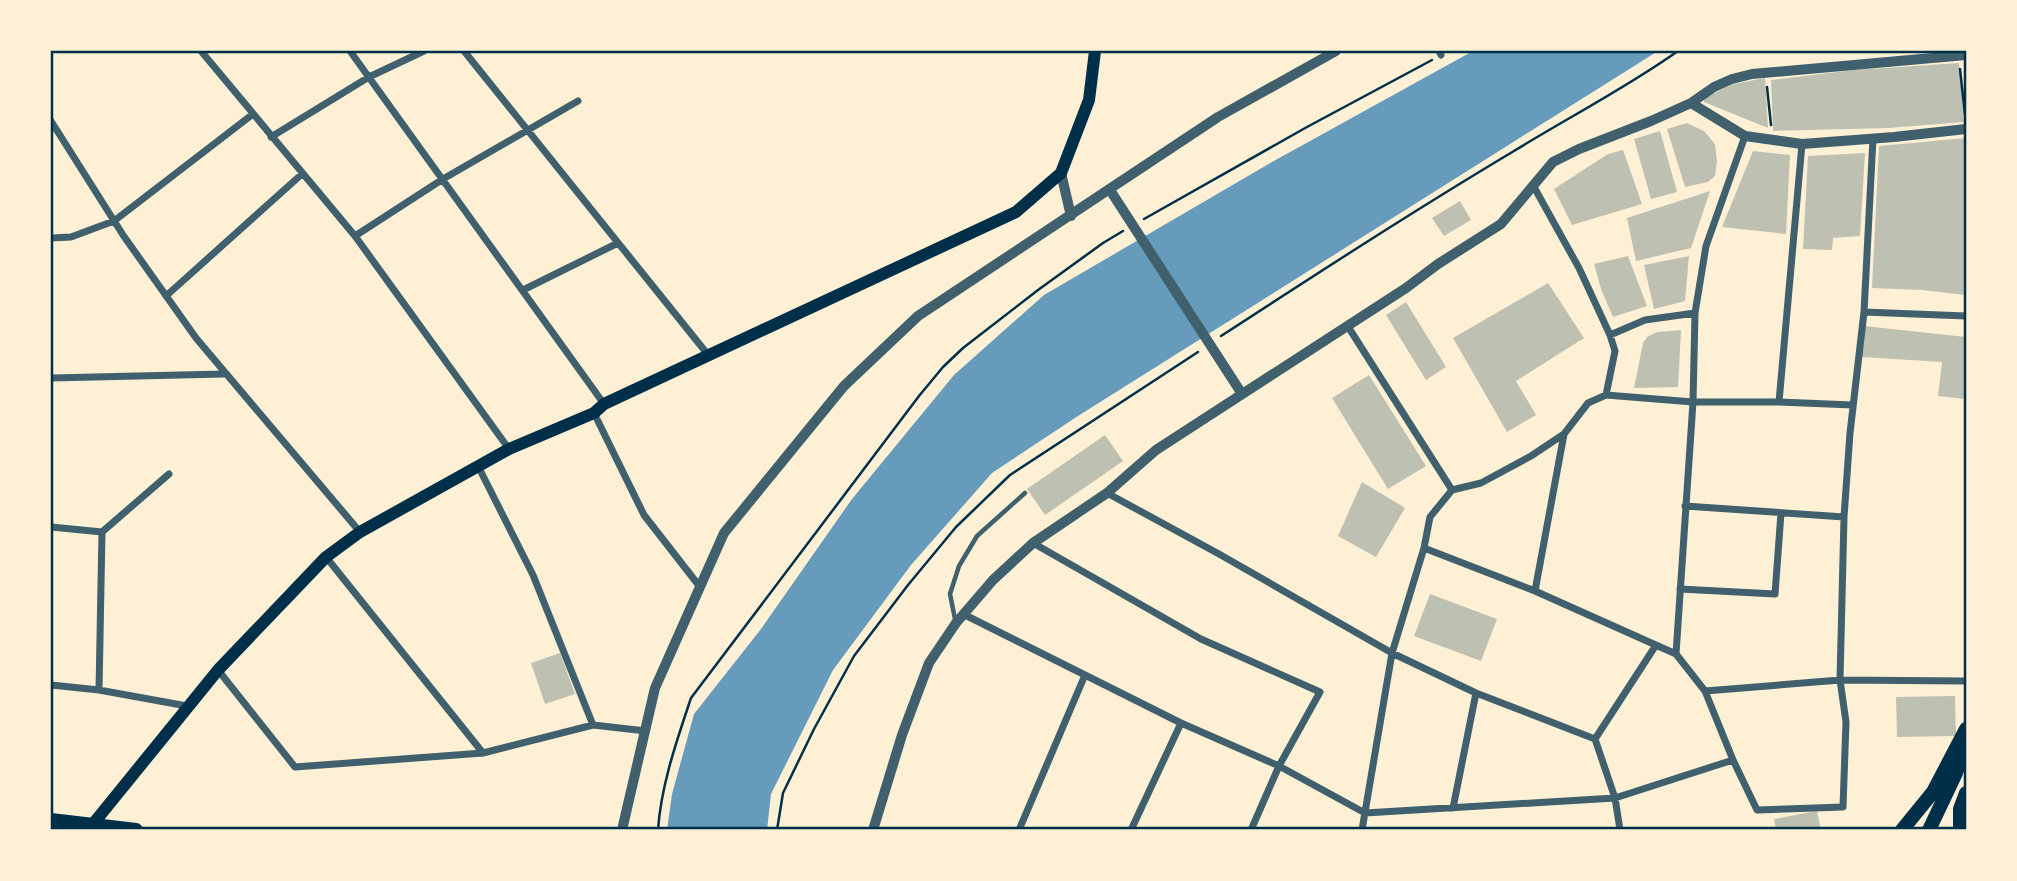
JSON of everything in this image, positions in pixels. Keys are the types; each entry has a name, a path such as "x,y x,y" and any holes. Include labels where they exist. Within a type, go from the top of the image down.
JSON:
{"highway":[{"path":"1902,830 1933,792 1966,729"},
{"path":"1929,830 1956,773 1966,744"},
{"path":"1960,830 1960,809 1966,793"},
{"path":"51,820 136,830"}],"main road":[{"path":"93,824 218,670 326,557 360,532 509,450 1016,212 1061,173 1089,100 1095,51"}],"street":[{"path":"201,51 355,236 509,450"},
{"path":"350,51 523,290 599,409 644,515 700,587"},
{"path":"271,137 369,77 424,51"},
{"path":"464,51 710,356"},
{"path":"622,830 655,688 724,533 844,386 918,316 1218,117 1332,52"},
{"path":"873,830 906,724 929,663 993,580 1033,543 1107,493 1156,450 1501,224 1553,162 1691,103 1714,87 1732,79 1885,56 1962,55"},
{"path":"355,236 443,179 578,101"},
{"path":"1691,103 1745,136 1802,144 1966,129"},
{"path":"51,238 71,237 114,221 253,114"},
{"path":"51,121 114,221 196,338 360,532"},
{"path":"1676,654 1693,402 1695,313 1706,246 1745,136"},
{"path":"1424,548 1535,591 1676,654 1705,691 1757,810 1843,807 1846,722 1840,680 1844,517 1864,312 1873,138"},
{"path":"1779,402 1802,144"},
{"path":"166,296 302,173"},
{"path":"1061,173 1071,216"},
{"path":"1534,187 1579,268 1610,335 1615,351 1606,395"},
{"path":"1110,190 1242,394"},
{"path":"523,290 618,243"},
{"path":"1864,312 1966,316"},
{"path":"1610,335 1645,320 1695,313"},
{"path":"1347,325 1452,490"},
{"path":"51,378 224,374"},
{"path":"1362,830 1392,653 1424,548 1430,517 1452,490 1481,483 1531,456 1564,434 1588,403 1606,395 1693,402 1853,405"},
{"path":"1535,591 1564,434"},
{"path":"478,466 533,575 593,725"},
{"path":"51,527 102,531 169,474"},
{"path":"1107,493 1392,653 1476,693 1595,738"},
{"path":"1685,506 1844,517"},
{"path":"1680,589 1775,594 1781,513"},
{"path":"99,690 102,531"},
{"path":"1033,543 1201,639 1320,692 1279,766 1251,830"},
{"path":"326,557 483,753"},
{"path":"965,615 1181,723 1279,766 1365,813 1615,799 1733,760"},
{"path":"1595,738 1656,645"},
{"path":"218,670 295,767 483,753 593,725 646,731"},
{"path":"1019,830 1085,675"},
{"path":"1705,691 1840,680 1966,681"},
{"path":"51,685 99,690 187,706"},
{"path":"1453,808 1476,693"},
{"path":"1131,830 1181,723"},
{"path":"1595,738 1615,799 1620,830"}],"lane":[{"path":"957,624 950,594 960,566 977,536 1025,493"}],"path":[{"path":"1220,337 1514,150 1643,76 1678,51"},
{"path":"1139,222 1440,53"},
{"path":"1962,55 1966,129"},
{"path":"1766,74 1772,139"},
{"path":"658,830 659,807 691,698 919,396 962,348 1103,243 1127,229"},
{"path":"777,830 783,793 854,656 908,585 957,527 1010,475 1197,352"}],"water":[{"path":"1473,51 1658,51 1078,416 992,473 911,565 833,670 771,794 767,830 667,830 672,794 694,714 761,629 852,499 954,375 1044,295 1272,162"}],"building":[{"path":"1959,63 1964,122 1888,128 1773,131 1771,80 1854,70"},
{"path":"1765,78 1768,128 1704,102 1704,99 1712,94 1734,84"},
{"path":"1687,123 1704,131 1715,144 1717,161 1715,176 1708,182 1685,187 1667,129"},
{"path":"1660,131 1677,192 1651,199 1634,139"},
{"path":"1966,138 1966,295 1872,288 1879,146"},
{"path":"1623,150 1642,204 1572,225 1554,189 1608,154"},
{"path":"1753,151 1790,155 1786,234 1722,227"},
{"path":"1865,153 1860,236 1833,238 1832,250 1803,249 1808,156"},
{"path":"1710,191 1691,248 1636,261 1627,218"},
{"path":"1460,201 1471,220 1444,236 1432,218"},
{"path":"1628,256 1647,306 1613,317 1594,264"},
{"path":"1689,256 1685,301 1654,309 1644,265"},
{"path":"1548,283 1584,338 1516,381 1536,415 1507,432 1453,338"},
{"path":"1406,302 1446,367 1426,380 1386,315"},
{"path":"1864,326 1966,337 1966,399 1938,396 1942,362 1862,357"},
{"path":"1681,330 1678,387 1634,388 1643,343 1647,337 1657,332"},
{"path":"1369,375 1426,466 1388,489 1332,398"},
{"path":"1105,435 1123,461 1045,515 1027,489"},
{"path":"1362,482 1405,508 1376,557 1338,536"},
{"path":"1430,594 1497,619 1481,661 1414,636"},
{"path":"560,653 575,694 545,704 531,663"},
{"path":"1955,696 1956,736 1897,737 1896,697"},
{"path":"1817,811 1821,830 1776,830 1774,819"}]}
